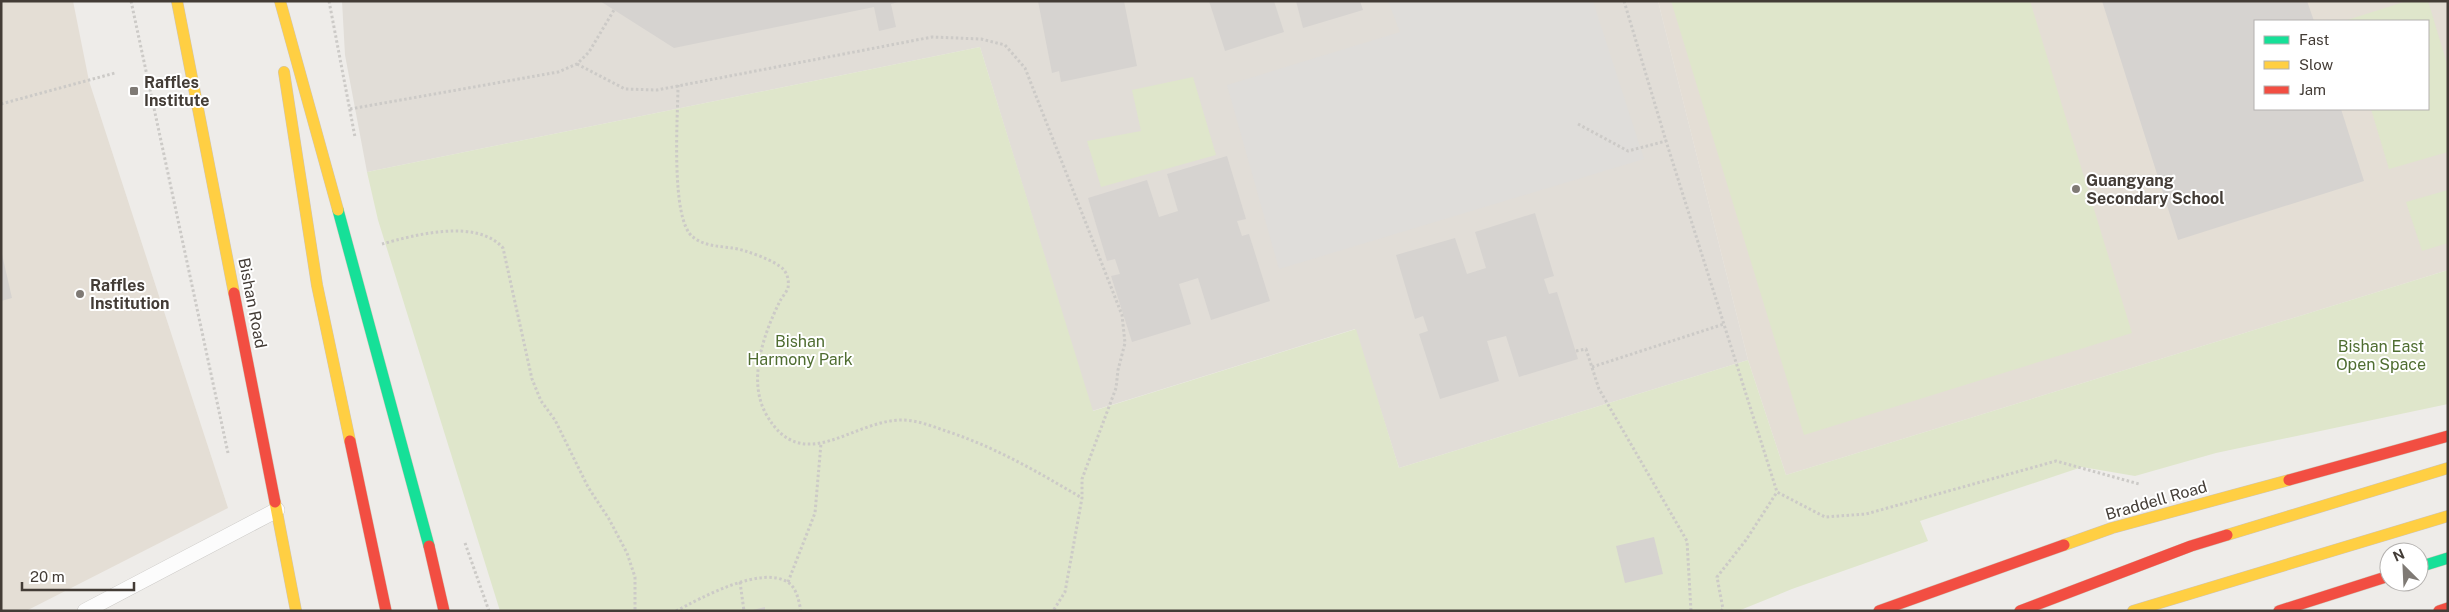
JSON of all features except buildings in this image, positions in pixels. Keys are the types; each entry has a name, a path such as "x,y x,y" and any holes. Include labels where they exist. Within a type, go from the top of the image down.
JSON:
{"main road":[{"name":"Bishan Road","path":"177,1 296,611"},
{"path":"273,1 279,40"},
{"path":"280,1 423,518 444,611"},
{"path":"282,60 317,285 386,611"},
{"name":"Braddell Road","path":"1879,611 2112,528 2448,436"},
{"path":"2020,611 2191,546 2448,468"},
{"path":"2133,611 2448,516"},
{"path":"2429,564 2448,558"},
{"path":"2279,611 2379,579"},
{"path":"2439,611 2448,608"}],"lane":[{"path":"85,611 276,510"}],"path":[{"path":"131,1 230,458"},
{"path":"1624,1 1777,492 1825,517 1866,514 2056,461 2137,484 2147,482"},
{"path":"350,109 558,72 577,64 588,52 614,10"},
{"path":"577,64 625,88 657,90 932,37 981,39 1005,45 1010,50 1025,68 1122,315 1125,343 1118,370 1116,388 1082,479 1082,498 1065,592 1053,611"},
{"path":"1,104 115,73"},
{"path":"678,85 678,195 682,222 691,236 709,245 738,248 776,264 783,269 788,279 788,289 780,301 758,364 759,397 766,414 787,440 805,444 821,443 873,424 902,420 928,425 962,436 1014,458 1082,498"},
{"path":"1578,124 1628,152 1666,140"},
{"path":"376,246 408,236 437,232 459,232 489,236 502,248 532,379 541,400 554,420 588,487 609,518 627,553 635,577 635,611"},
{"path":"1592,367 1724,324"},
{"path":"1576,351 1586,349 1599,389 1687,541 1691,611"},
{"path":"788,582 815,513 821,443"},
{"path":"1721,611 1723,609 1718,577 1746,540 1777,492"},
{"path":"676,611 704,596 740,582 761,578 788,582 795,590 801,611"},
{"path":"740,582 744,611"}],"shaded area":[{"name":"Raffles Institution","path":"1,1 73,1 89,81 228,508 26,611 1,611"},
{"path":"342,1 1658,1 1748,360 1399,468 1355,329 1092,411 980,47 367,172 345,55"},
{"path":"1388,1 1593,1 1644,159 1279,269 1227,85 1400,32"},
{"name":"Guangyang Secondary School","path":"1658,1 2448,1 2448,270 1786,475 1748,360"}],"green space":[{"path":"1671,1 2030,1 2132,333 1804,435"},
{"path":"2407,1 2428,1 2448,67 2448,152 2389,169 2371,110 2429,110 2429,20 2347,20"},
{"name":"Bishan Harmony Park","path":"980,47 1093,411 1356,329 1399,468 1748,360 1786,475 2448,270 2448,404 2216,453 2135,476 2082,467 1920,521 1928,541 1792,589 1738,611 500,611 378,220 367,172"},
{"path":"1193,77 1216,155 1101,187 1087,141 1141,131 1132,90"},
{"path":"2448,190 2448,243 2422,251 2406,202"}],"traffic: fast":[{"path":"338,210 429,546"},
{"path":"2429,564 2448,558"}],"traffic: slow":[{"path":"177,1 234,293"},
{"path":"280,1 338,210"},
{"path":"284,72 317,285 350,441"},
{"path":"2227,535 2448,468"},
{"path":"2064,545 2112,528 2289,480"},
{"path":"275,502 296,611"},
{"path":"2133,611 2448,516"}],"traffic: jam":[{"path":"234,293 275,502"},
{"path":"2289,480 2448,436"},
{"path":"350,441 386,611"},
{"path":"2020,611 2191,546 2227,535"},
{"path":"1879,611 2064,545"},
{"path":"429,546 444,611"},
{"path":"2279,611 2379,579"},
{"path":"2439,611 2448,608"}],"place":[{"name":"Raffles Institute","path":"134,91"},
{"name":"Guangyang Secondary School","path":"2076,189"},
{"name":"Raffles Institution","path":"80,294"}],"park label":[{"name":"Bishan East Open Space","path":"2381,355"}]}
